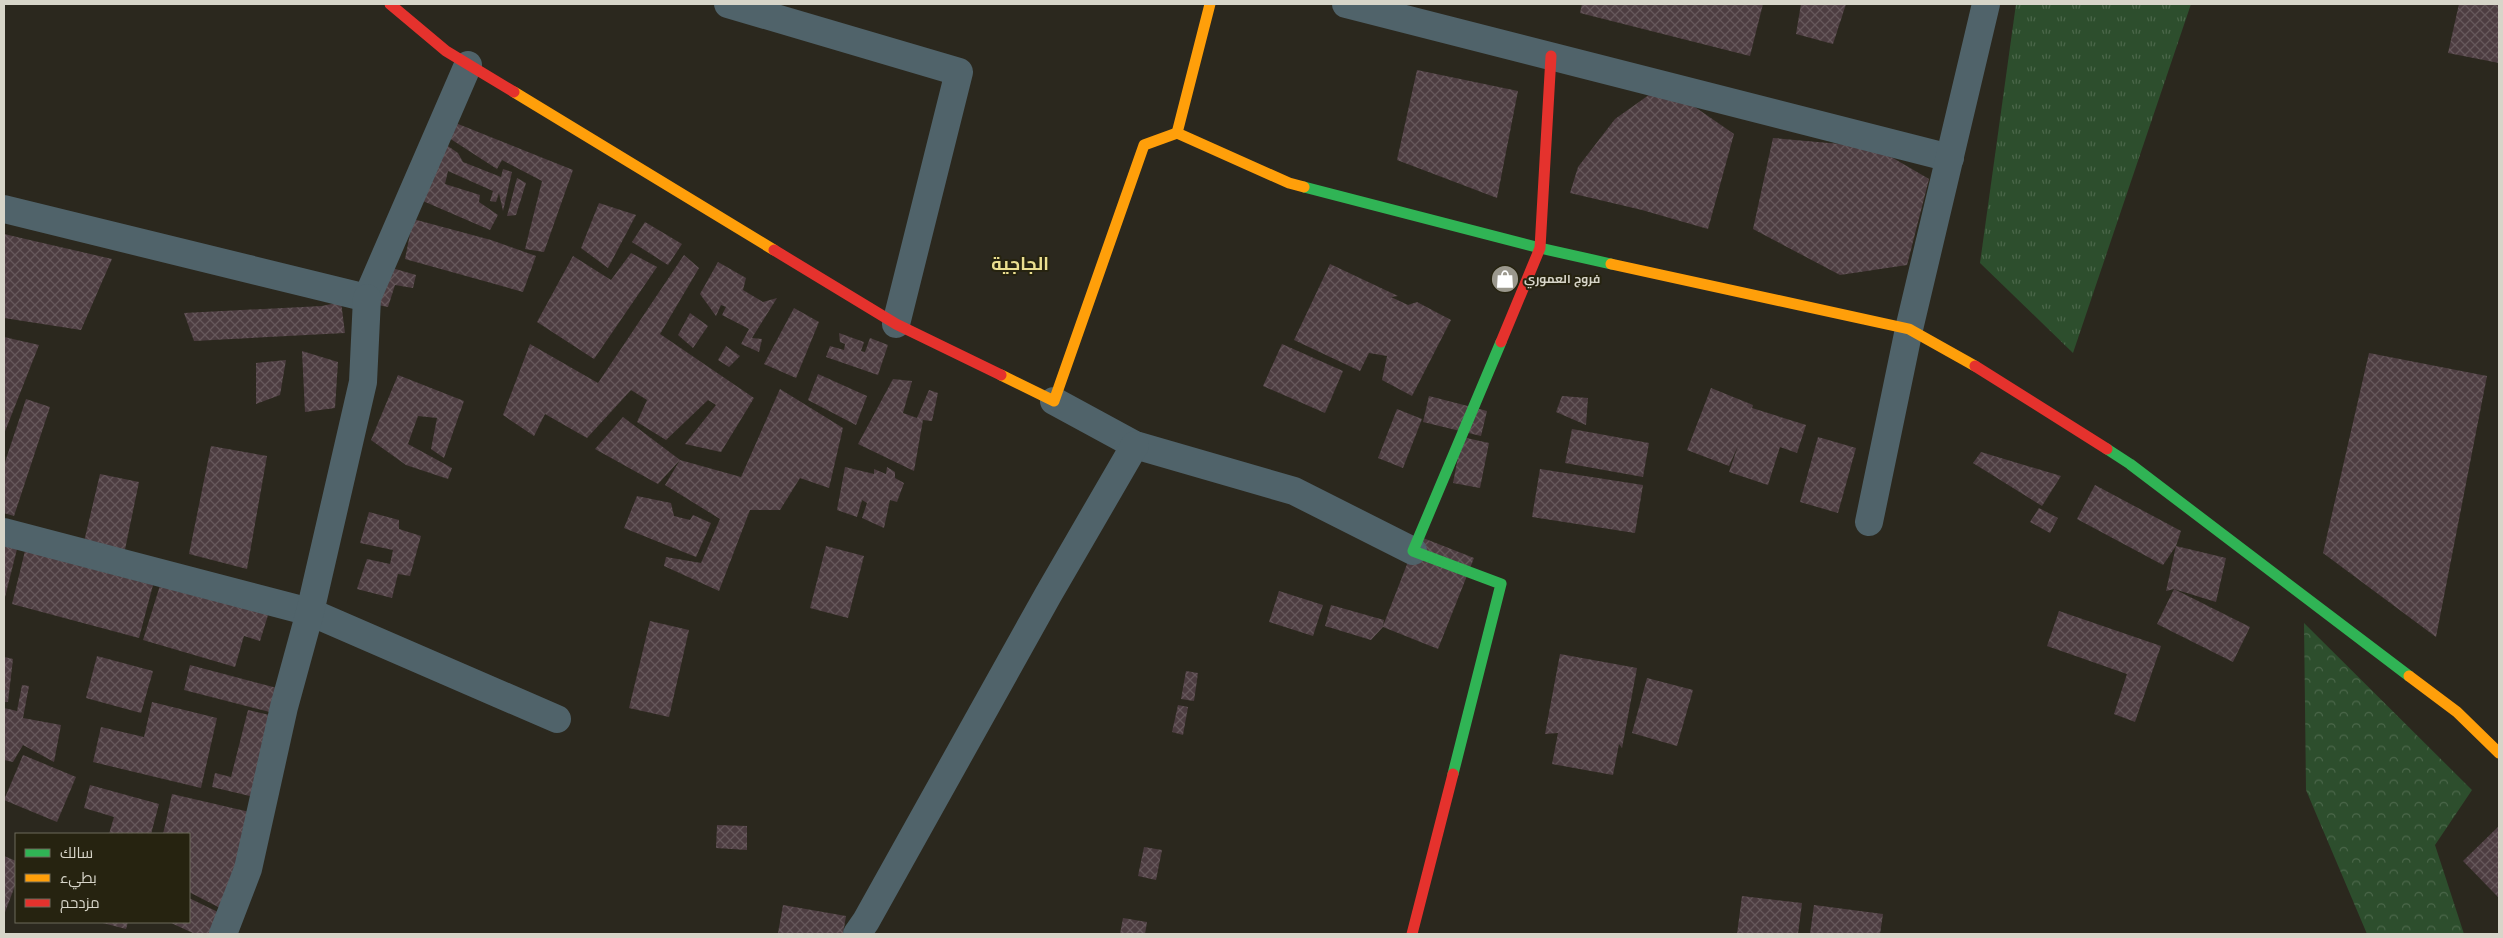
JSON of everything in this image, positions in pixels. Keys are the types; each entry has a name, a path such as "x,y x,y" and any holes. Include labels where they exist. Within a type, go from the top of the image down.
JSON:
{"street":[{"path":"390,4 446,51 468,65 896,324 1054,401 1135,445 1294,491 1413,551 1501,584 1412,934"},
{"path":"728,4 959,72 896,324"},
{"path":"1177,133 1210,4"},
{"path":"1346,4 1950,158"},
{"path":"1869,522 1909,329 1986,4"},
{"path":"1413,551 1540,248 1551,56"},
{"path":"223,934 248,870 284,707 310,612 364,382 367,298 468,65"},
{"path":"1054,401 1144,145 1177,133 1289,183 1540,248 1909,329 1999,380 2130,464 2457,712 2499,753"},
{"path":"4,209 367,298"},
{"path":"857,934 1135,445"},
{"path":"4,532 310,612 557,719"}],"green space":[{"path":"2016,4 2191,4 2073,353 1980,263"},
{"path":"2304,623 2472,790 2435,845 2464,934 2367,934 2306,790"}],"building":[{"path":"1582,4 1763,4 1750,56 1580,13"},
{"path":"1801,4 1846,4 1833,44 1796,34"},
{"path":"2459,4 2499,4 2499,63 2448,53"},
{"path":"1417,70 1518,91 1497,198 1397,160"},
{"path":"1663,85 1734,134 1708,229 1642,210 1570,193 1578,167 1615,119"},
{"path":"453,122 573,170 544,252 525,249 542,181 502,160 497,169 446,136"},
{"path":"1773,138 1874,147 1929,179 1907,265 1840,275 1753,229"},
{"path":"442,142 458,153 463,162 501,177 503,169 512,172 503,211 499,193 496,202 490,201 493,191 448,171 445,184 480,195 479,202 498,215 490,230 416,198"},
{"path":"517,178 526,183 516,215 507,216"},
{"path":"599,203 636,215 608,268 581,248"},
{"path":"413,219 491,240 536,256 523,292 405,259"},
{"path":"645,222 682,244 668,265 632,242"},
{"path":"4,234 112,259 81,330 4,318"},
{"path":"631,253 657,267 594,359 537,322 573,256 611,280"},
{"path":"684,255 699,268 660,334 754,398 721,452 685,444 716,405 708,400 666,440 637,422 647,400 631,390 587,438 545,414 534,436 503,415 530,344 598,383"},
{"path":"718,262 746,278 743,290 763,302 777,298 752,338 762,339 759,352 741,344 749,329 722,315 726,307 721,305 716,316 700,294"},
{"path":"1330,264 1398,296 1391,297 1408,305 1417,302 1451,320 1412,396 1382,380 1387,356 1369,353 1360,371 1294,340"},
{"path":"392,268 416,275 413,288 395,285 388,307 378,305"},
{"path":"341,302 345,333 194,341 184,313 322,306"},
{"path":"794,308 819,322 796,378 764,364"},
{"path":"690,313 708,326 693,348 678,335"},
{"path":"839,333 864,342 861,351 865,352 870,338 888,345 878,375 826,357 830,346 844,350 845,344 840,342"},
{"path":"4,337 39,345 4,434"},
{"path":"1282,344 1343,371 1325,413 1263,386"},
{"path":"726,346 740,356 729,367 718,360"},
{"path":"302,351 338,362 335,408 305,412"},
{"path":"2369,353 2487,376 2436,637 2323,553"},
{"path":"286,360 280,395 256,404 256,363"},
{"path":"818,374 867,396 856,425 808,400"},
{"path":"398,375 464,401 444,458 431,449 437,418 418,416 408,444 452,468 448,479 406,465 371,440"},
{"path":"893,379 912,381 903,413 917,418 929,390 938,393 932,421 923,420 914,471 858,444"},
{"path":"1711,388 1753,405 1752,408 1806,425 1797,453 1780,447 1768,485 1729,472 1738,446 1729,466 1687,450"},
{"path":"780,389 843,428 829,488 800,478 780,510 750,510 719,591 664,566 666,557 701,563 720,519 665,485 680,460 741,477"},
{"path":"1429,396 1487,411 1481,436 1423,422"},
{"path":"1562,396 1588,398 1586,425 1556,412"},
{"path":"26,399 50,407 14,516 4,513 4,465"},
{"path":"1397,409 1422,419 1403,468 1378,458"},
{"path":"623,417 680,460 658,484 595,449"},
{"path":"1572,429 1649,443 1643,477 1565,463"},
{"path":"1462,437 1489,443 1480,488 1453,483"},
{"path":"1818,437 1856,448 1838,513 1800,502"},
{"path":"211,446 267,456 247,569 189,554"},
{"path":"1981,452 2061,476 2042,506 1973,463"},
{"path":"845,467 874,474 874,469 886,474 887,467 895,472 895,478 904,483 897,502 890,500 884,528 862,518 867,503 862,500 857,517 837,510"},
{"path":"1540,469 1643,485 1635,533 1532,517"},
{"path":"100,474 139,482 123,559 83,546"},
{"path":"2095,485 2181,531 2176,546 2163,565 2077,519"},
{"path":"637,496 671,503 674,516 690,520 693,515 711,523 696,557 624,528"},
{"path":"2039,508 2058,518 2050,533 2030,522"},
{"path":"369,512 399,520 399,529 421,536 410,576 398,574 392,598 357,589 367,559 390,564 393,550 360,543"},
{"path":"1418,536 1474,558 1438,649 1383,627 1371,640 1325,626 1331,605 1384,620 1383,626"},
{"path":"4,542 18,545 4,601"},
{"path":"826,546 864,556 848,618 810,608"},
{"path":"2176,546 2226,558 2216,602 2174,589 2166,591"},
{"path":"25,551 153,585 139,638 12,604"},
{"path":"162,579 269,612 260,641 244,636 235,667 143,640"},
{"path":"2174,589 2250,627 2233,662 2157,624"},
{"path":"1279,591 1323,605 1313,636 1269,622"},
{"path":"2059,611 2161,646 2135,722 2114,714 2127,674 2047,646"},
{"path":"650,621 689,630 669,717 629,708"},
{"path":"1560,654 1637,668 1622,748 1619,744 1613,775 1552,764 1558,733 1545,734"},
{"path":"97,656 153,671 141,713 86,698"},
{"path":"4,657 13,659 8,702 4,702"},
{"path":"190,665 281,689 274,713 184,690"},
{"path":"1186,671 1198,673 1194,701 1181,699"},
{"path":"1647,678 1693,690 1677,746 1632,733"},
{"path":"22,685 29,686 23,718 61,725 54,762 23,745 13,762 4,760 4,708 17,711"},
{"path":"152,702 217,718 201,788 93,762 101,727 144,737"},
{"path":"1178,705 1188,707 1183,735 1172,732"},
{"path":"248,710 274,716 254,797 212,787 215,773 231,777"},
{"path":"23,755 76,777 57,822 4,800"},
{"path":"90,785 159,804 151,833 109,833 114,817 84,808"},
{"path":"172,794 254,813 224,910 190,893 190,833 163,833"},
{"path":"717,825 747,826 747,850 716,848"},
{"path":"2499,826 2499,898 2463,861"},
{"path":"1144,847 1162,850 1156,880 1138,876"},
{"path":"4,856 15,861 15,886 4,915"},
{"path":"1742,896 1802,903 1798,934 1737,934"},
{"path":"190,898 222,914 212,934 195,934 171,923 190,923"},
{"path":"783,905 846,916 843,934 778,933"},
{"path":"1814,905 1883,914 1880,934 1810,934"},
{"path":"1123,918 1147,922 1145,934 1120,934"},
{"path":"103,923 128,923 126,929"}],"traffic: fast":[{"path":"1304,187 1540,248 1611,264"},
{"path":"1453,774 1501,584 1413,551 1501,342"},
{"path":"2107,449 2130,464 2409,676"}],"traffic: slow":[{"path":"1210,4 1177,133 1289,183 1304,187"},
{"path":"514,92 774,250"},
{"path":"1001,375 1054,401 1144,145 1177,133"},
{"path":"1611,264 1909,329 1975,366"},
{"path":"2409,676 2457,712 2499,753"}],"traffic: jam":[{"path":"390,4 446,51 514,92"},
{"path":"1501,342 1540,248 1551,56"},
{"path":"774,250 896,324 1001,375"},
{"path":"1975,366 2107,449"},
{"path":"1412,934 1453,774"}],"place":[{"name":"فروج العموري","path":"1505,279"}],"district":[{"name":"الجاجية","path":"1020,264"}]}
